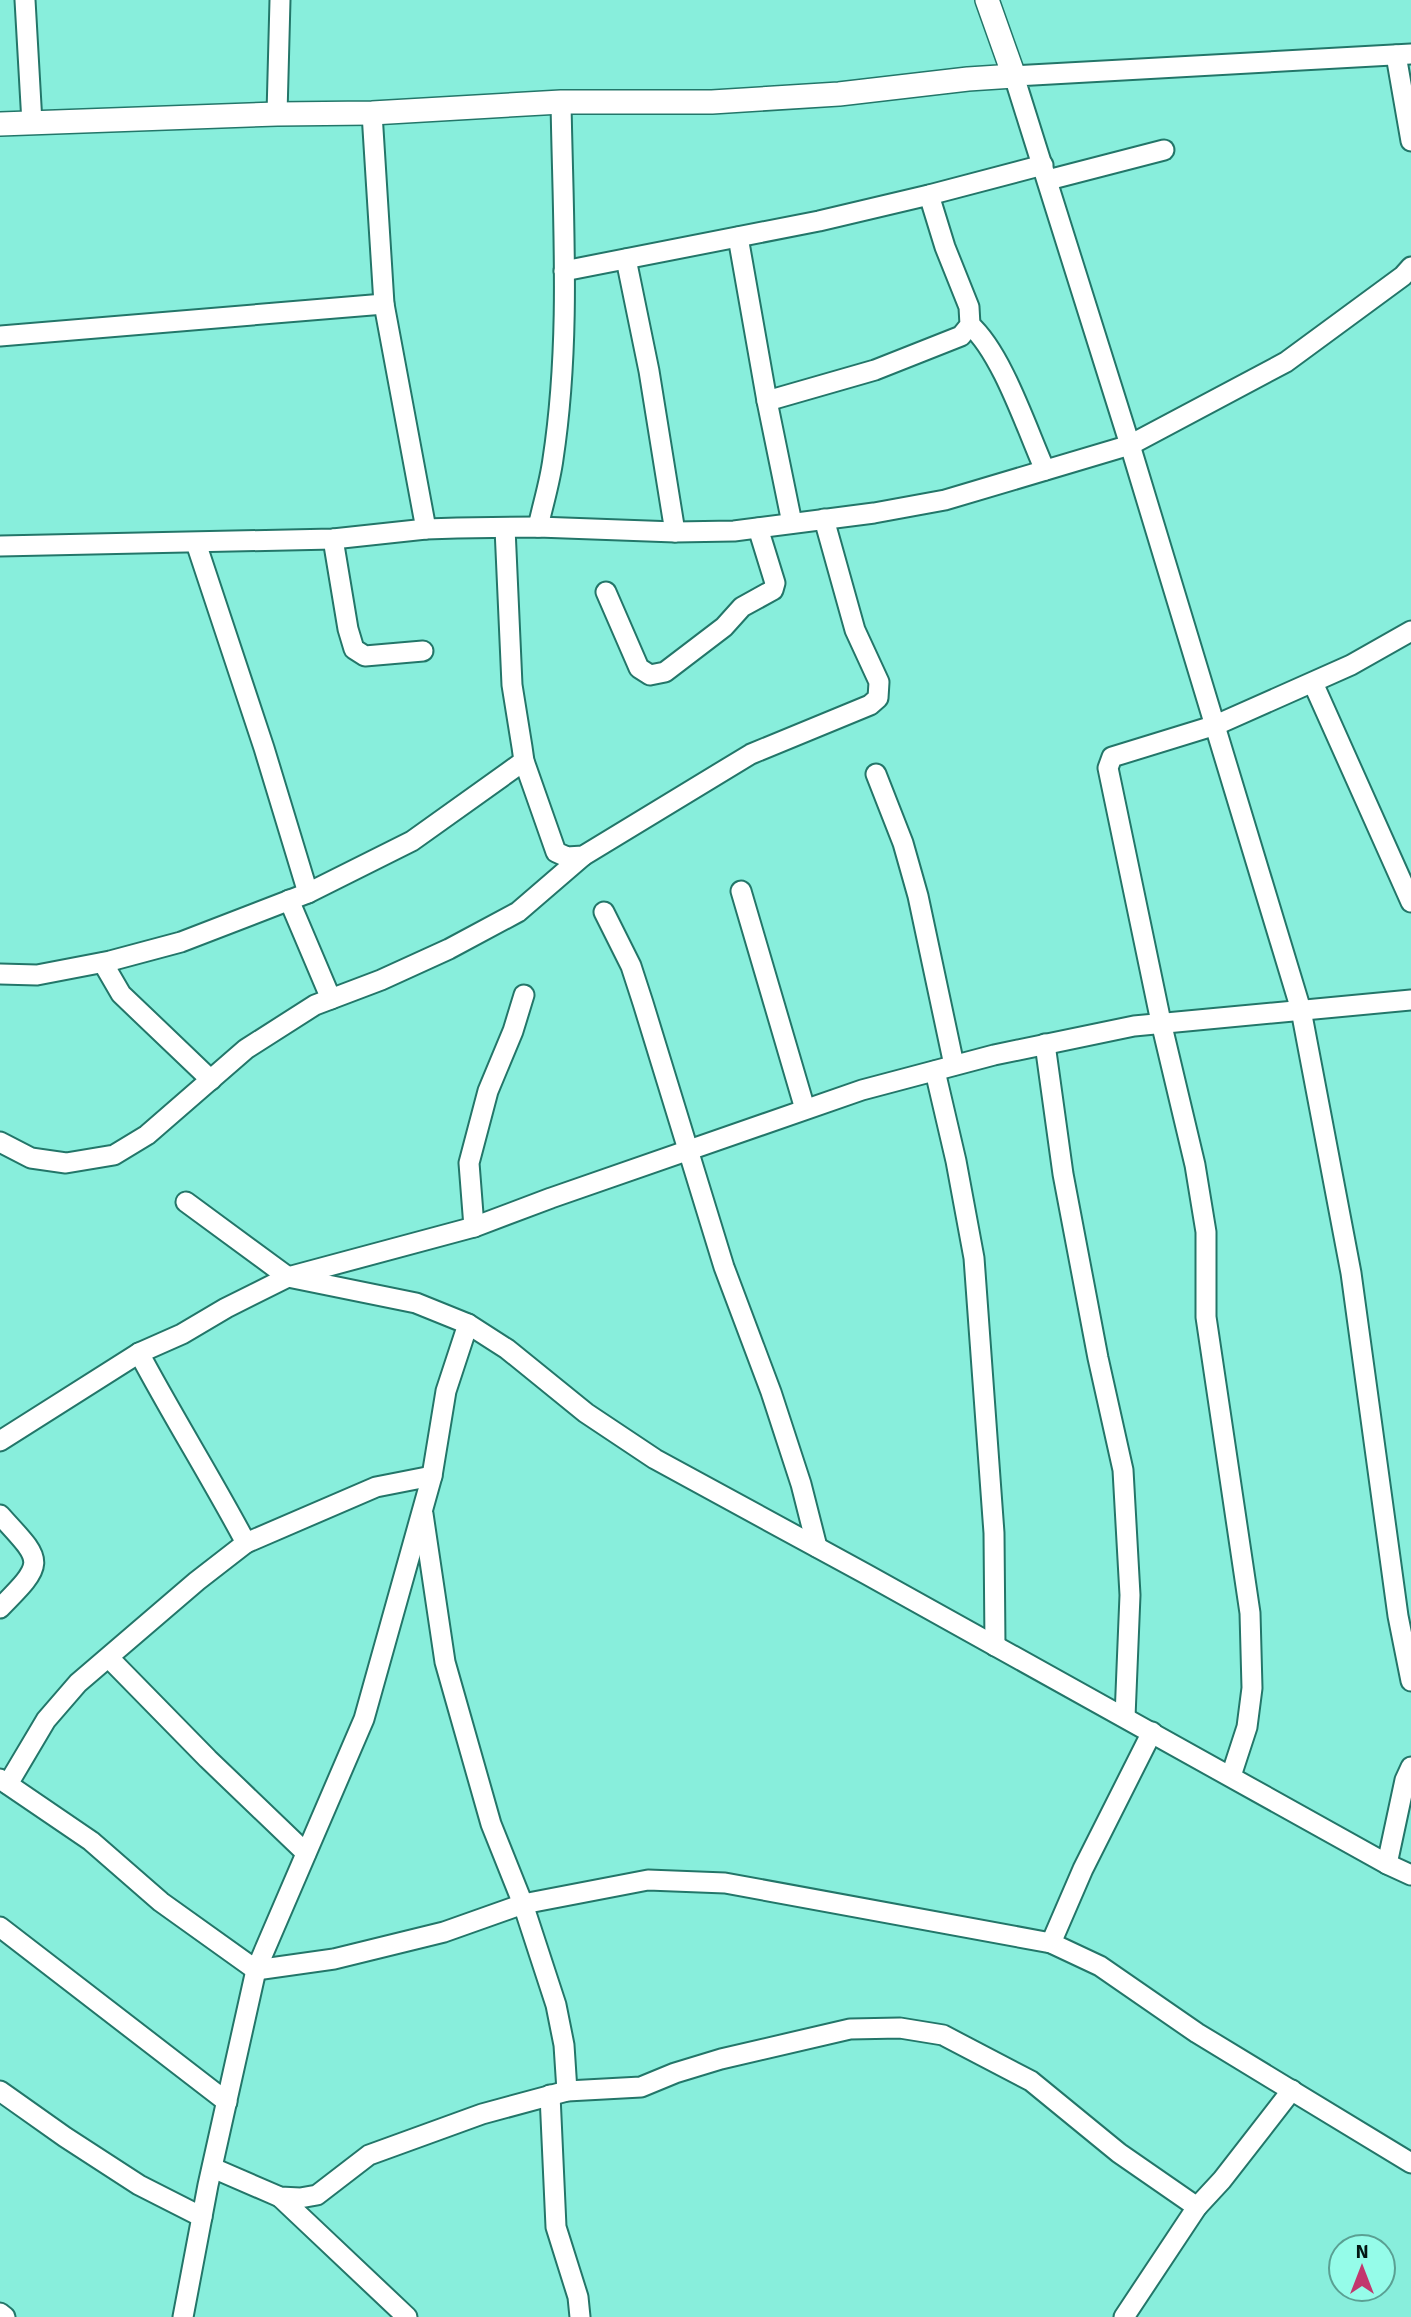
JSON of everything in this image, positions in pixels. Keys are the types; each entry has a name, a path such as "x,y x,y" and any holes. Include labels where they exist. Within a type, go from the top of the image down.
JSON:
{"street":[{"path":"25,0 32,123"},
{"path":"277,114 280,0"},
{"path":"987,0 1046,173 1301,1010 1352,1273 1398,1616 1411,1681"},
{"path":"0,124 372,113 561,102 725,101 839,94 968,79 1403,55 1411,141"},
{"path":"538,527 553,460 562,368 564,271 561,102"},
{"path":"372,113 384,304 426,529"},
{"path":"564,271 738,237 929,195 1164,150"},
{"path":"767,401 875,370 961,336 970,326 969,307 945,247 929,195"},
{"path":"738,237 792,523"},
{"path":"626,259 649,371 675,532"},
{"path":"0,546 333,539 426,529 538,527 675,532 734,531 945,500 1130,445 1286,362 1403,276 1411,267"},
{"path":"0,336 384,304"},
{"path":"970,326 980,334 996,359 1045,470"},
{"path":"0,1142 31,1158 66,1163 114,1155 147,1135 246,1049 315,1005 449,949 519,912 583,856 751,754 870,705 878,698 879,682 855,630 824,519"},
{"path":"505,528 512,685 524,761 556,852 566,858 583,856"},
{"path":"606,592 639,668 650,675 665,672 724,627 742,607 773,590 775,583 758,528"},
{"path":"333,539 348,629 354,649 366,656 423,651"},
{"path":"196,543 264,748 308,893"},
{"path":"1231,1776 1247,1727 1252,1688 1250,1613 1206,1317 1206,1231 1195,1165 1161,1022 1108,768 1112,757 1216,725 1313,683 1411,631"},
{"path":"1313,683 1411,902"},
{"path":"0,974 37,975 103,963 181,942 308,893 412,841 524,761"},
{"path":"876,774 903,843 918,896 945,1068 956,1161 974,1258 994,1532 995,1646"},
{"path":"741,891 805,1109"},
{"path":"289,900 331,999"},
{"path":"604,912 631,967 724,1267 771,1392 801,1484 817,1547"},
{"path":"103,963 121,993 211,1080"},
{"path":"474,1227 469,1163 488,1091 513,1031 524,995"},
{"path":"0,1441 139,1353 182,1334 288,1277 474,1227 862,1090 1045,1044 1161,1022 1411,1000"},
{"path":"1045,1044 1063,1174 1098,1358 1123,1470 1130,1595 1125,1717"},
{"path":"186,1202 288,1277 416,1303 468,1324 507,1349 586,1413 655,1460 1411,1875"},
{"path":"183,2317 256,1970 364,1719 421,1506 432,1476 446,1391 468,1324"},
{"path":"139,1353 246,1543"},
{"path":"432,1476 376,1487 246,1543 197,1581 78,1683 46,1720 4,1781 91,1841 161,1902 256,1970 346,1956 444,1932 523,1904 648,1880 725,1883 1051,1944 1100,1966 1197,2033 1411,2163"},
{"path":"421,1506 445,1662 491,1824 523,1904 556,2005 564,2045 559,2093 556,2227 578,2297 580,2317"},
{"path":"0,1515 32,1550 34,1565 26,1581 0,1608"},
{"path":"109,1658 208,1759 306,1853"},
{"path":"1051,1944 1083,1869 1152,1732"},
{"path":"1387,1864 1405,1780 1411,1767"},
{"path":"0,1927 227,2102"},
{"path":"280,2197 317,2195 369,2155 481,2114 559,2093 641,2087 675,2073 722,2059 850,2029 900,2028 943,2035 1031,2081 1119,2153 1197,2207"},
{"path":"1124,2317 1197,2207 1222,2180 1292,2090"},
{"path":"0,2091 139,2185 202,2217"},
{"path":"213,2168 280,2197 407,2317"},
{"path":"0,2313 5,2317"}]}
